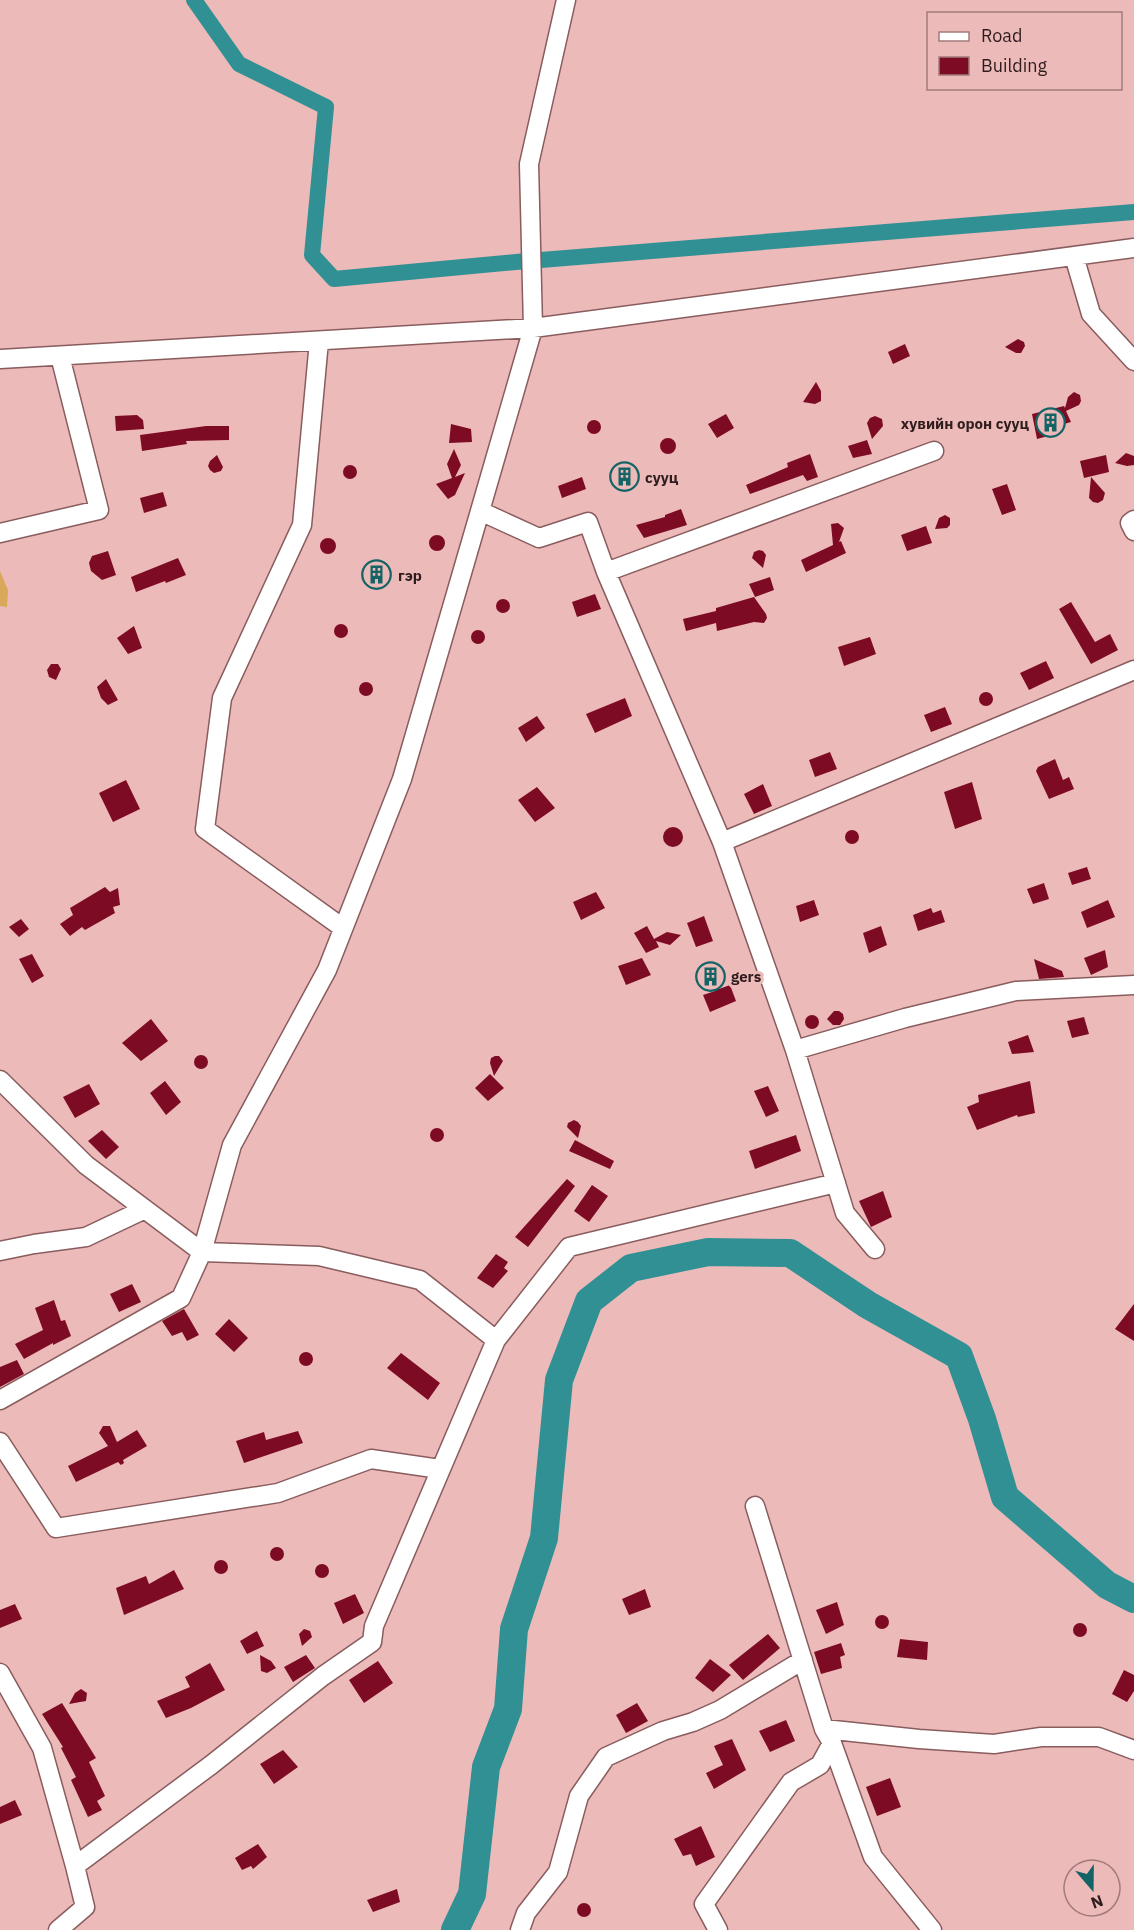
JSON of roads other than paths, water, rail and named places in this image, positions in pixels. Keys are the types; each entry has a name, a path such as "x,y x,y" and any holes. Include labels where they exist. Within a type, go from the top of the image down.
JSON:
{"street":[{"path":"0,1400 181,1298 202,1252 232,1145 327,970 402,779 533,328 529,164 566,0"},
{"path":"0,359 533,328 1134,248"},
{"path":"1074,256 1091,314 1134,361"},
{"path":"319,341 302,525 222,698 205,829 343,928"},
{"path":"0,533 99,510 60,356"},
{"path":"606,572 933,451"},
{"path":"480,511 539,538 588,522 606,572 722,842 795,1050 845,1213 876,1249"},
{"path":"1134,520 1130,523 1134,531"},
{"path":"722,842 1134,670"},
{"path":"795,1050 905,1018 1016,991 1134,985"},
{"path":"0,1080 86,1165 202,1252 319,1256 420,1280 496,1340"},
{"path":"75,1866 211,1766 323,1676 372,1642 374,1626 496,1340 568,1247 836,1183"},
{"path":"0,1251 86,1237 145,1209"},
{"path":"0,1442 6,1461 56,1528 278,1493 370,1459 440,1469"},
{"path":"755,1506 828,1736 873,1857 932,1930"},
{"path":"520,1930 526,1913 558,1872 579,1796 606,1757 663,1731 693,1722 720,1710 803,1660"},
{"path":"0,1673 42,1748 85,1907 58,1930"},
{"path":"828,1736 994,1744 1041,1737 1099,1737 1134,1750"},
{"path":"718,1930 704,1904 791,1782 820,1765 828,1736"}],"waterway":[{"path":"194,0 239,64 326,107 312,255 334,279 1134,212"},
{"path":"455,1930 472,1894 486,1767 508,1709 514,1629 544,1538 559,1380 589,1301 631,1268 708,1252 790,1253 868,1305 959,1356 982,1419 1005,1497 1107,1585 1134,1599"}],"place":[{"name":"хувийн орон сууц","path":"1050,423"},
{"name":"сууц","path":"624,477"},
{"name":"гэр","path":"377,575"},
{"name":"gers","path":"710,976"}]}
